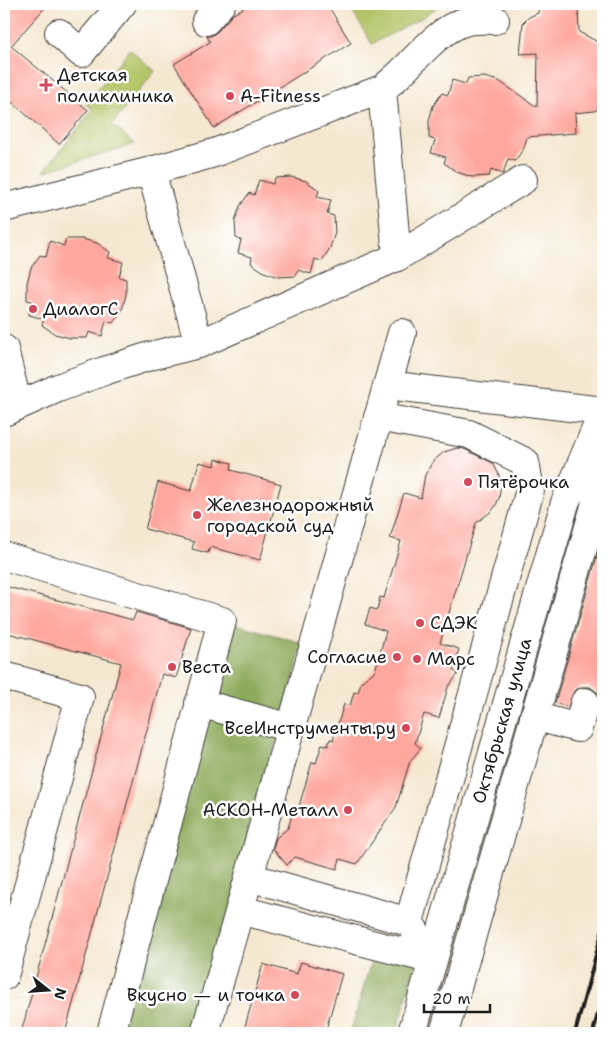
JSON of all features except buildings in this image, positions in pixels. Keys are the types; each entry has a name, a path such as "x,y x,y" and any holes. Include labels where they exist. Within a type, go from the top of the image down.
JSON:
{"main road":[{"path":"59,34 81,52 122,4"},
{"path":"4,208 214,153 382,89 399,76 434,41 447,31 468,21 495,20"},
{"path":"382,89 396,257"},
{"path":"151,171 199,344"},
{"path":"4,349 11,409 104,371 150,356 199,344 396,257 523,180"},
{"path":"205,1033 402,333"},
{"path":"387,386 603,412"},
{"name":"Октябрьская улица","path":"412,1033 565,503 603,412"},
{"path":"378,417 469,434 525,462 530,490 408,922"},
{"name":"Октябрьская улица","path":"444,1033 534,716 552,676 595,506 603,418"},
{"path":"4,556 222,620 110,1033"},
{"path":"4,676 80,697 4,976"},
{"path":"534,716 578,728 585,702"},
{"path":"199,703 291,728"},
{"path":"249,877 408,922 433,960"},
{"path":"240,910 433,960"}],"green space":[{"path":"348,4 441,4 423,17 372,44"},
{"path":"130,49 155,71 112,125 135,144 43,172 93,110 86,104"},
{"path":"228,622 303,643 197,1033 119,1033"},
{"path":"374,951 416,962 397,1033 350,1033"}],"railway":[{"path":"575,1033 603,929"},
{"path":"593,1033 603,994"}],"place":[{"name":"Детская поликлиника","path":"46,85"},
{"name":"A-Fitness","path":"230,96"},
{"name":"ДиалогС","path":"33,309"},
{"name":"Пятёрочка","path":"468,482"},
{"name":"Железнодорожный городской суд","path":"197,515"},
{"name":"СДЭК","path":"420,623"},
{"name":"Согласие","path":"397,657"},
{"name":"Марс","path":"417,659"},
{"name":"Веста","path":"172,667"},
{"name":"ВсеИнструменты.ру","path":"406,728"},
{"name":"АСКОН-Металл","path":"348,810"},
{"name":"Вкусно — и точка","path":"295,995"}]}
